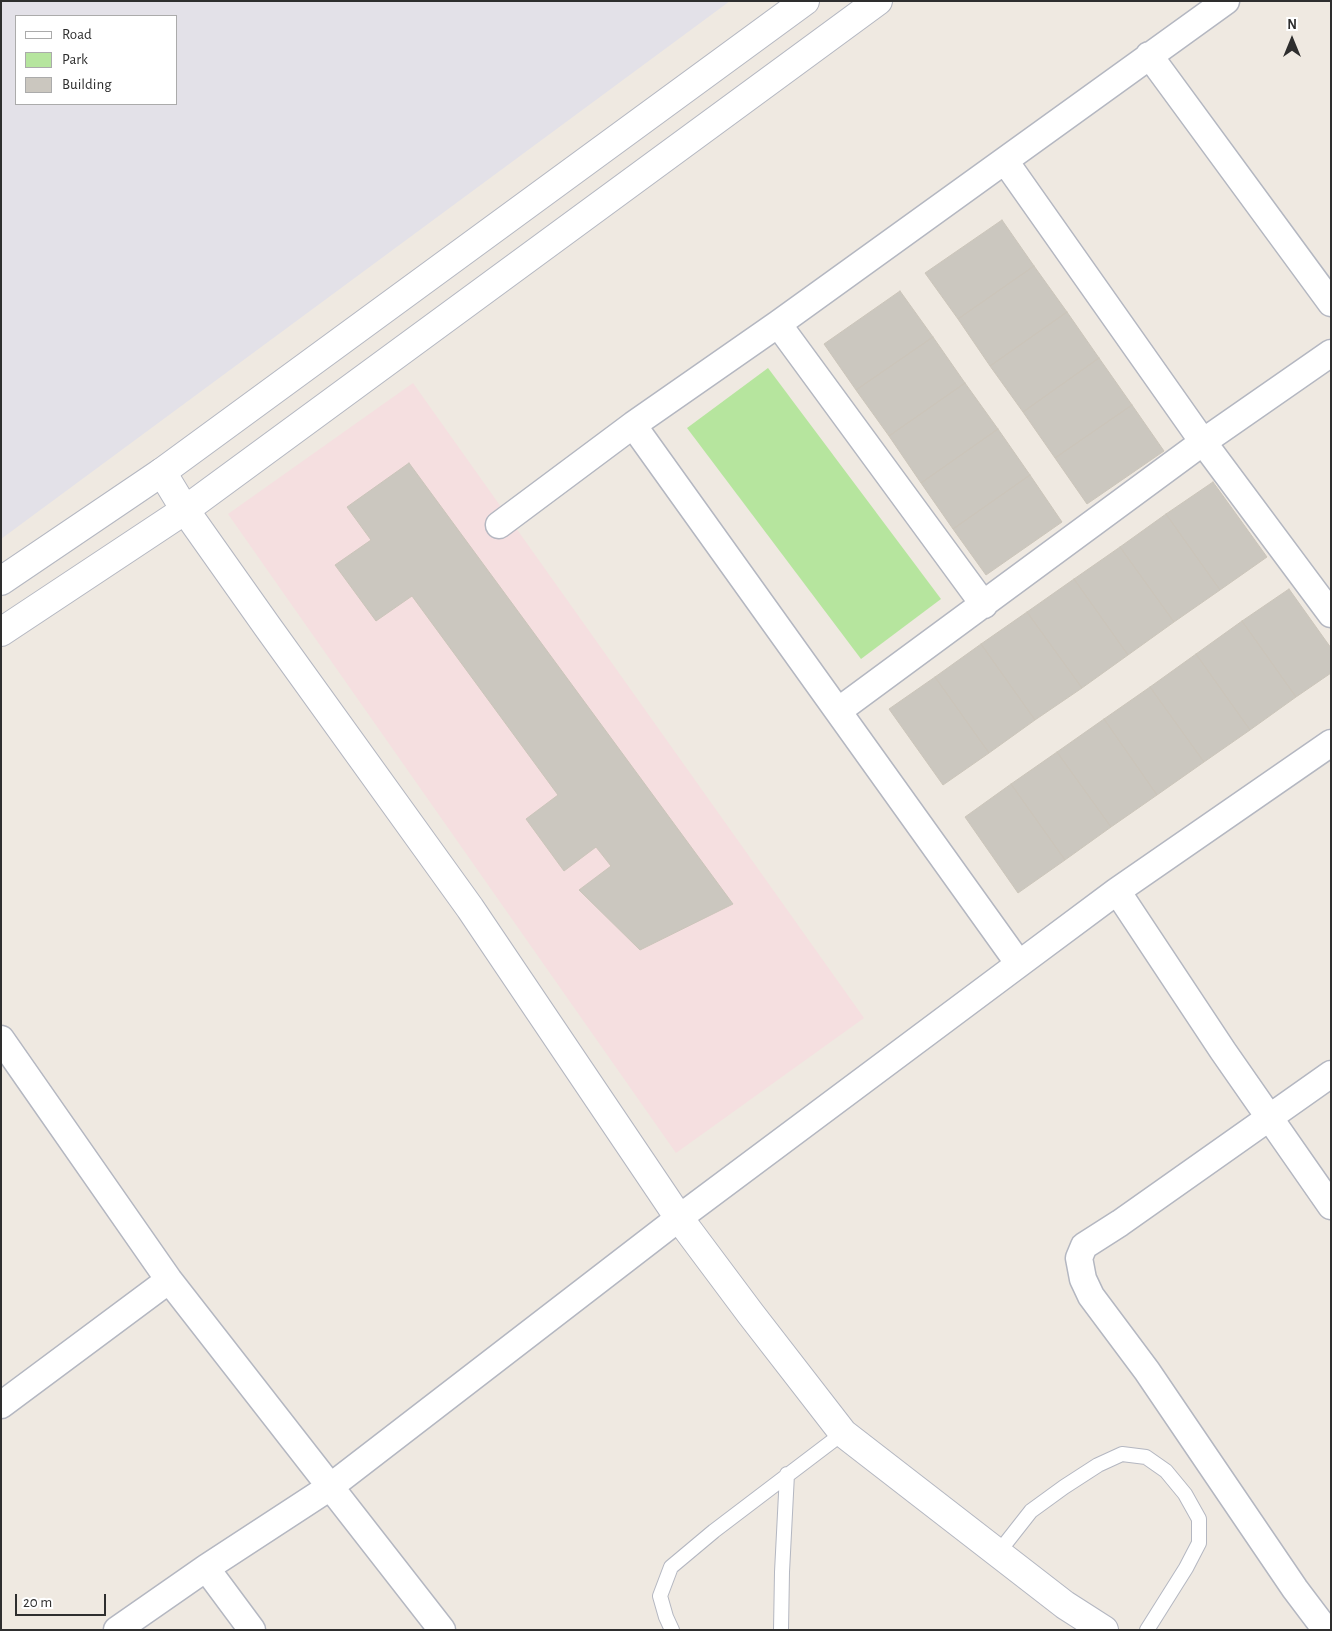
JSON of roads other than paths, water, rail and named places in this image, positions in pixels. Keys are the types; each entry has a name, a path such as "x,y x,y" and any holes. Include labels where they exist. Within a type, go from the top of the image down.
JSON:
{"main road":[{"path":"1,581 162,472 805,1"},
{"path":"1,632 185,510 878,1"},
{"path":"162,472 185,510 470,908 679,1218 843,1433 1065,1605 1104,1630"}],"street":[{"path":"499,525 633,425 1006,161 1149,55 1226,1"},
{"path":"1149,55 1331,304"},
{"path":"1006,161 1203,442 1331,614"},
{"path":"778,324 984,605"},
{"path":"838,712 1203,442 1331,353"},
{"path":"633,425 1019,964"},
{"path":"117,1630 206,1568 330,1487 679,1218 1117,891 1331,742"},
{"path":"1117,891 1223,1051 1331,1206"},
{"path":"1,1039 168,1280 442,1630"},
{"path":"1326,1630 1295,1589 1147,1371 1091,1296 1083,1279 1079,1258 1084,1246 1120,1223 1331,1074"},
{"path":"1,1405 168,1280"},
{"path":"206,1568 252,1630"}],"lane":[{"path":"672,1630 660,1596 671,1567 714,1530 843,1433"},
{"path":"998,1553 1031,1511 1098,1465 1122,1454 1146,1457 1166,1471 1185,1494 1199,1519 1199,1543 1186,1568 1147,1630"},
{"path":"781,1630 782,1572 788,1474"}]}
